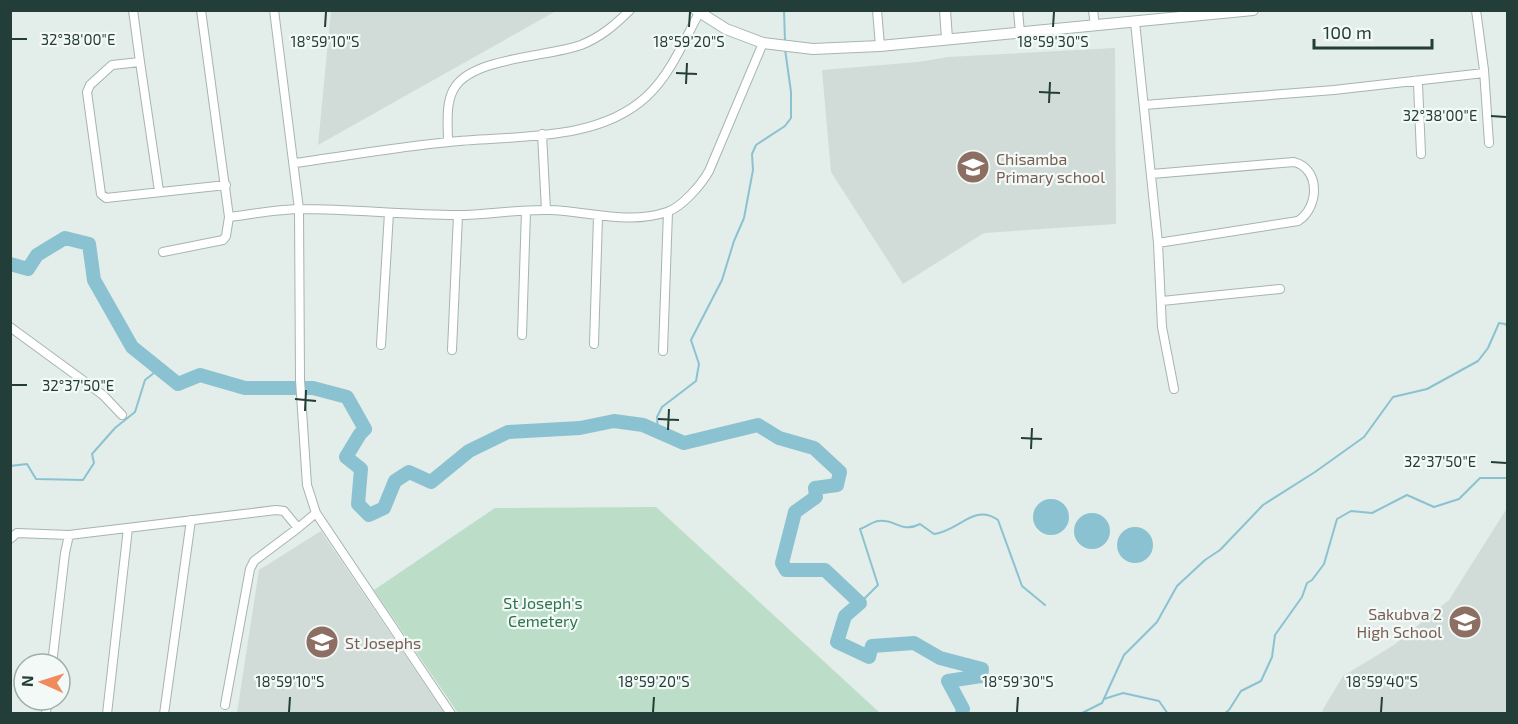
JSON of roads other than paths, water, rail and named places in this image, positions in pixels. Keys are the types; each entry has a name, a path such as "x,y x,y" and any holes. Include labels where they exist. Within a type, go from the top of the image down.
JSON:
{"street":[{"path":"133,10 159,191"},
{"path":"163,252 223,240 226,236 229,217 201,10"},
{"path":"274,10 299,209 300,380 307,485 316,513 452,714"},
{"path":"448,142 448,109 455,87 466,77 482,67 579,46 599,37 630,10"},
{"path":"877,10 880,46"},
{"path":"945,10 947,39"},
{"path":"1018,10 1020,33"},
{"path":"1093,10 1095,26"},
{"path":"295,163 448,142 573,132 602,123 627,111 646,98 661,80 698,12 726,29 763,43 813,49 880,46 1253,10"},
{"path":"1476,10 1489,143"},
{"path":"1135,22 1152,174 1162,327 1174,389"},
{"path":"229,217 299,209 458,215 563,210 598,217 643,216 668,212 702,184 763,43"},
{"path":"140,62 112,65 87,89 100,192 106,198 226,185"},
{"path":"1144,105 1334,90 1484,74"},
{"path":"1415,81 1418,84 1421,154"},
{"path":"542,134 546,210"},
{"path":"1152,174 1294,162 1305,168 1313,178 1313,202 1305,217 1298,221 1158,243"},
{"path":"522,335 526,211"},
{"path":"663,351 668,212"},
{"path":"381,345 389,213"},
{"path":"452,350 458,215"},
{"path":"594,344 598,217"},
{"path":"1162,301 1280,289"},
{"path":"10,327 103,395 122,415"},
{"path":"10,539 17,533 69,535 276,510 284,512 298,528"},
{"path":"225,705 250,569 254,561 316,513"},
{"path":"164,714 191,520"},
{"path":"107,714 128,528"},
{"path":"53,652 69,535"}],"water":[{"path":"1051,499 1064,504 1069,517 1064,530 1051,535 1038,530 1033,517 1038,504"},
{"path":"1092,513 1105,518 1110,531 1105,544 1092,549 1079,544 1074,531 1079,518"},
{"path":"1135,527 1148,532 1153,545 1148,558 1135,563 1122,558 1117,545 1122,532"}],"waterway":[{"path":"784,10 785,41"},
{"path":"658,431 657,417 662,407 696,381 699,364 691,340 722,280 744,218 753,170 752,154 756,145 785,126 791,118 791,92 785,49"},
{"path":"10,264 28,269 37,255 65,238 89,244 94,280 132,347 178,384 200,375 245,388 313,388 347,397 365,429 346,457 361,469 358,504 369,515 384,508 395,481 409,472 431,482 469,451 508,432 580,428 614,421 643,425 684,443 758,425 779,438 814,448 840,472 837,485 815,488 816,497 795,512 782,563 786,570 825,570 860,603 845,616 837,642 869,657 872,646 914,643 940,658 982,669 981,676 948,681 963,709 962,714"},
{"path":"1080,714 1102,703 1124,655 1157,622 1177,586 1205,560 1220,550 1263,505 1364,437 1393,397 1427,389 1478,361 1488,348 1499,323 1508,327"},
{"path":"10,466 27,464 36,479 83,480 94,463 92,454 115,428 135,412 145,380 159,369"},
{"path":"1224,714 1241,691 1261,681 1272,657 1275,635 1302,597 1307,583 1324,564 1337,519 1351,511 1372,513 1407,495 1434,507 1459,499 1480,478 1508,478"},
{"path":"860,603 878,585 860,529 884,521 903,527 920,524 934,534 981,515 998,520 1022,586 1045,605"},
{"path":"1104,699 1123,693 1159,701 1168,714"}],"place":[{"name":"Chisamba Primary school","path":"973,167"},
{"name":"Sakubva 2 High School","path":"1465,622"},
{"name":"St Josephs","path":"322,642"}],"park label":[{"name":"St Joseph's Cemetery","path":"543,611"}]}
